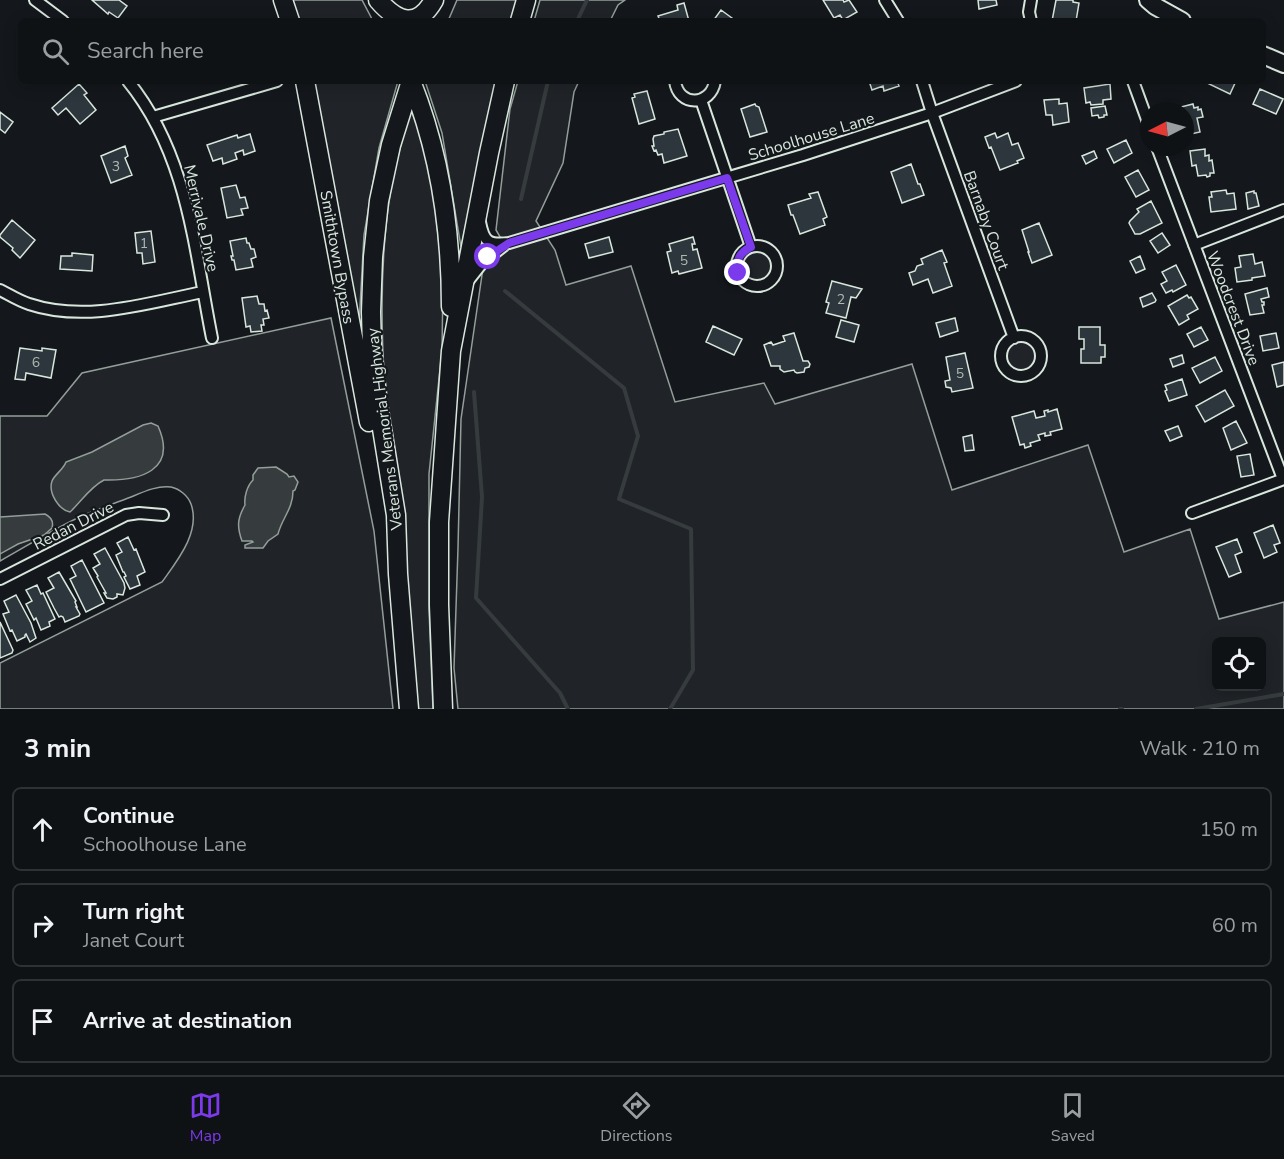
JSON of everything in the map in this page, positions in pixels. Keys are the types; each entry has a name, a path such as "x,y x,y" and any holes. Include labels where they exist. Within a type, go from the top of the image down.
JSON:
{"highway":[{"path":"284,0 289,18"},
{"path":"371,0 381,18"},
{"path":"378,0 392,15 400,18"},
{"path":"413,18 421,16 435,0"},
{"path":"437,18 445,0"},
{"path":"521,18 526,0"},
{"name":"Smithtown Bypass","path":"306,84 398,574"},
{"name":"Veterans Memorial Highway","path":"409,709 398,574 396,515 378,404 371,331 375,228 391,145 410,84"},
{"path":"412,84 424,115 443,197 450,268 451,351 439,522 439,614 443,709"},
{"path":"451,351 504,84"}],"main road":[{"path":"1148,0 1174,18"},
{"path":"1266,56 1284,64"}],"street":[{"path":"35,0 59,18"},
{"path":"885,0 896,18"},
{"path":"1030,18 1031,0"},
{"name":"Merrivale Drive","path":"130,84 153,117 167,144 179,178 212,338"},
{"path":"153,117 267,84"},
{"path":"676,84 678,92 683,97 695,101 708,97 714,84"},
{"name":"Barnaby Court","path":"923,84 1014,338"},
{"name":"Schoolhouse Lane","path":"463,286 483,262 509,243 803,155 932,113 1008,84"},
{"path":"1134,84 1141,102"},
{"path":"701,100 751,247"},
{"name":"Woodcrest Drive","path":"1160,156 1284,479"},
{"path":"478,209 485,239 496,244 509,243"},
{"path":"1194,245 1284,210"},
{"path":"0,291 29,304 58,311 93,312 122,309 203,292"},
{"path":"1192,513 1284,479"},
{"name":"Redan Drive","path":"0,579 126,515 163,514"}],"shaded area":[{"path":"289,0 362,0 371,18 294,18"},
{"path":"457,0 517,0 512,18 449,18"},
{"path":"540,0 625,0 618,5 612,18 535,18"},
{"path":"312,84 397,84 379,148 364,235 359,325"},
{"path":"426,84 497,84 461,247 442,133"},
{"path":"517,84 578,84 574,92 563,163 536,221 555,250 566,285 631,266 675,402 764,383 775,404 912,364 952,490 1088,445 1124,552 1190,529 1219,619 1284,602 1284,709 458,709 454,668 461,419 483,268 506,247 496,230 510,109"},
{"path":"412,102 433,188 443,282 442,350 429,474 429,609 433,709 416,709 384,380 382,306 385,232 394,172"},
{"path":"757,249 768,254 773,265 768,276 757,281 746,276 741,265 746,254"},
{"path":"331,318 374,531 393,709 0,709 0,663 162,582 186,546 193,525 193,515 190,501 180,491 171,487 156,488 74,520 0,561 0,416 47,416 82,373"},
{"path":"1021,340 1032,345 1037,356 1032,367 1021,372 1010,367 1005,356 1010,345"},
{"path":"151,423 158,426 163,441 163,454 159,463 152,470 130,478 104,480 70,512 58,504 51,486 55,476 66,462"},
{"path":"276,467 289,477 294,476 298,482 289,508 278,534 263,548 245,548 245,545 253,542 242,541 239,527 248,488 258,468"},
{"path":"45,514 52,520 52,528 44,535 18,544 0,554 0,517"}],"building":[{"path":"92,0 119,0 127,6 118,18 109,12 108,14"},
{"path":"823,0 843,0 844,2 849,0 857,12 846,18 842,18 840,15 834,18"},
{"path":"978,0 996,0 997,5 979,9"},
{"path":"1056,0 1073,0 1079,3 1076,18 1053,18"},
{"path":"684,3 688,18 659,18 658,16 678,10 677,5"},
{"path":"721,10 732,18 715,18"},
{"path":"79,84 87,93 84,95 96,110 80,124 66,108 58,115 52,108"},
{"path":"870,84 898,84 899,86 884,91 883,86 872,90"},
{"path":"1110,84 1111,99 1103,100 1103,104 1086,103 1084,88"},
{"path":"1209,84 1235,84 1230,94"},
{"path":"1260,89 1283,99 1276,114 1253,104"},
{"path":"647,91 655,119 639,124 632,98 635,97 634,94"},
{"path":"1059,99 1059,104 1067,103 1069,122 1053,125 1052,115 1046,115 1044,100"},
{"path":"755,104 759,107 767,132 750,137 741,109"},
{"path":"1105,106 1107,115 1099,118 1098,115 1092,116 1091,108"},
{"path":"1198,107 1203,117 1197,118 1200,132 1194,133 1194,108"},
{"path":"0,112 13,122 5,133 0,129"},
{"path":"678,129 687,156 664,163 662,154 658,155 652,146 654,146 654,136"},
{"path":"995,133 997,138 1008,133 1012,145 1018,143 1024,158 1000,170 985,137"},
{"path":"250,134 255,151 244,155 243,150 235,153 237,159 223,164 222,158 213,161 207,145 237,135 238,138"},
{"path":"1126,140 1132,153 1114,163 1107,149"},
{"path":"125,146 128,156 125,158 132,175 111,183 101,156"},
{"path":"1205,149 1205,156 1209,155 1214,173 1210,173 1210,176 1198,176 1196,165 1192,166 1191,156 1194,156 1194,150"},
{"path":"1094,151 1097,158 1086,164 1082,156"},
{"path":"911,164 924,195 902,203 891,172"},
{"path":"1138,170 1149,190 1136,197 1125,177"},
{"path":"236,185 240,198 245,197 248,208 241,209 243,215 227,218 221,188"},
{"path":"1226,190 1227,194 1234,193 1236,209 1211,212 1209,197 1212,197 1211,192"},
{"path":"1254,191 1259,206 1248,209 1246,193"},
{"path":"818,192 827,217 823,219 825,225 800,234 788,205 811,198 809,194"},
{"path":"1151,201 1162,223 1140,234 1135,234 1129,223 1139,212 1137,209"},
{"path":"12,220 35,240 20,258 12,250 13,248 0,237"},
{"path":"1039,223 1052,255 1032,263 1022,230"},
{"path":"151,231 155,262 143,264 142,253 137,253 135,233"},
{"path":"1162,233 1170,245 1158,253 1150,241"},
{"path":"609,237 613,252 589,258 585,244"},
{"path":"693,237 695,244 692,244 693,250 697,249 702,268 679,274 678,271 672,273 667,252 671,251 669,244"},
{"path":"246,238 251,249 254,249 256,257 251,259 253,267 236,270 231,256 233,256 230,241"},
{"path":"942,250 952,286 933,293 928,279 913,285 909,273 923,264 921,259"},
{"path":"72,253 93,255 92,271 60,269 61,256 72,256"},
{"path":"1253,254 1255,264 1262,262 1265,276 1237,282 1235,268 1241,267 1239,256"},
{"path":"1140,256 1145,269 1136,273 1130,261"},
{"path":"1176,265 1186,285 1166,293 1161,284 1167,281 1162,272"},
{"path":"832,281 862,289 856,298 851,297 846,318 826,313 829,303 826,302"},
{"path":"1267,288 1269,297 1261,299 1264,302 1262,305 1264,313 1250,315 1245,294"},
{"path":"1152,293 1155,302 1143,307 1140,298"},
{"path":"1187,295 1191,297 1198,309 1187,315 1189,319 1179,325 1168,306"},
{"path":"257,296 259,304 264,304 269,318 263,319 262,331 251,332 250,326 246,327 242,298"},
{"path":"955,318 958,331 940,337 936,323"},
{"path":"841,320 859,325 854,342 836,337"},
{"path":"713,326 742,339 734,355 706,342"},
{"path":"1079,327 1100,327 1100,345 1105,345 1105,357 1101,357 1101,363 1081,363 1084,339 1079,339"},
{"path":"1201,327 1208,340 1194,347 1187,334"},
{"path":"794,333 803,361 808,361 810,364 804,372 797,373 794,370 784,372 780,366 771,366 764,345 785,341 783,336"},
{"path":"1276,333 1279,348 1263,351 1260,336"},
{"path":"20,348 56,350 51,378 26,373 25,380 15,379"},
{"path":"965,353 973,388 952,392 951,388 946,387 945,381 950,380 946,357"},
{"path":"1182,355 1184,363 1173,367 1170,359"},
{"path":"1215,357 1222,371 1200,383 1192,368"},
{"path":"1284,362 1284,385 1277,387 1272,365"},
{"path":"1182,379 1187,395 1169,401 1165,385"},
{"path":"1225,390 1234,406 1205,422 1196,406"},
{"path":"1057,409 1062,429 1050,432 1051,435 1045,436 1045,433 1038,435 1040,440 1030,443 1031,446 1025,448 1024,444 1020,445 1012,417 1034,411 1036,418 1045,416 1044,411"},
{"path":"1236,421 1247,443 1231,450 1223,428"},
{"path":"1178,426 1182,436 1170,441 1165,431"},
{"path":"972,435 974,450 965,451 963,437"},
{"path":"1250,454 1254,475 1241,477 1237,456"},
{"path":"1273,525 1280,543 1274,545 1277,552 1264,558 1254,533"},
{"path":"128,537 134,550 136,549 145,572 137,576 140,585 130,589 116,555 122,552 117,543"},
{"path":"1237,539 1242,552 1235,555 1241,572 1229,577 1216,547"},
{"path":"105,548 125,588 123,595 117,594 117,597 113,599 107,598 93,568 100,564 94,554"},
{"path":"82,560 104,603 86,612 70,579 76,576 71,566"},
{"path":"59,572 76,601 80,614 65,622 63,617 59,617 46,592 54,588 48,578"},
{"path":"37,585 55,619 49,622 50,626 41,630 26,604 32,601 26,590"},
{"path":"16,595 36,638 30,642 26,634 17,641 3,614 9,612 4,601"},
{"path":"0,622 13,650 12,653 0,658"}],"waterway":[{"path":"578,18 587,0"},
{"path":"521,199 547,84"},
{"path":"505,291 624,388 638,436 619,499 691,529 693,670 670,709"},
{"path":"474,392 482,497 476,598 560,693 568,709"},
{"path":"1196,709 1284,694"}],"route":[{"path":"488,257 509,243 727,178 751,247 740,254 738,273"}]}
